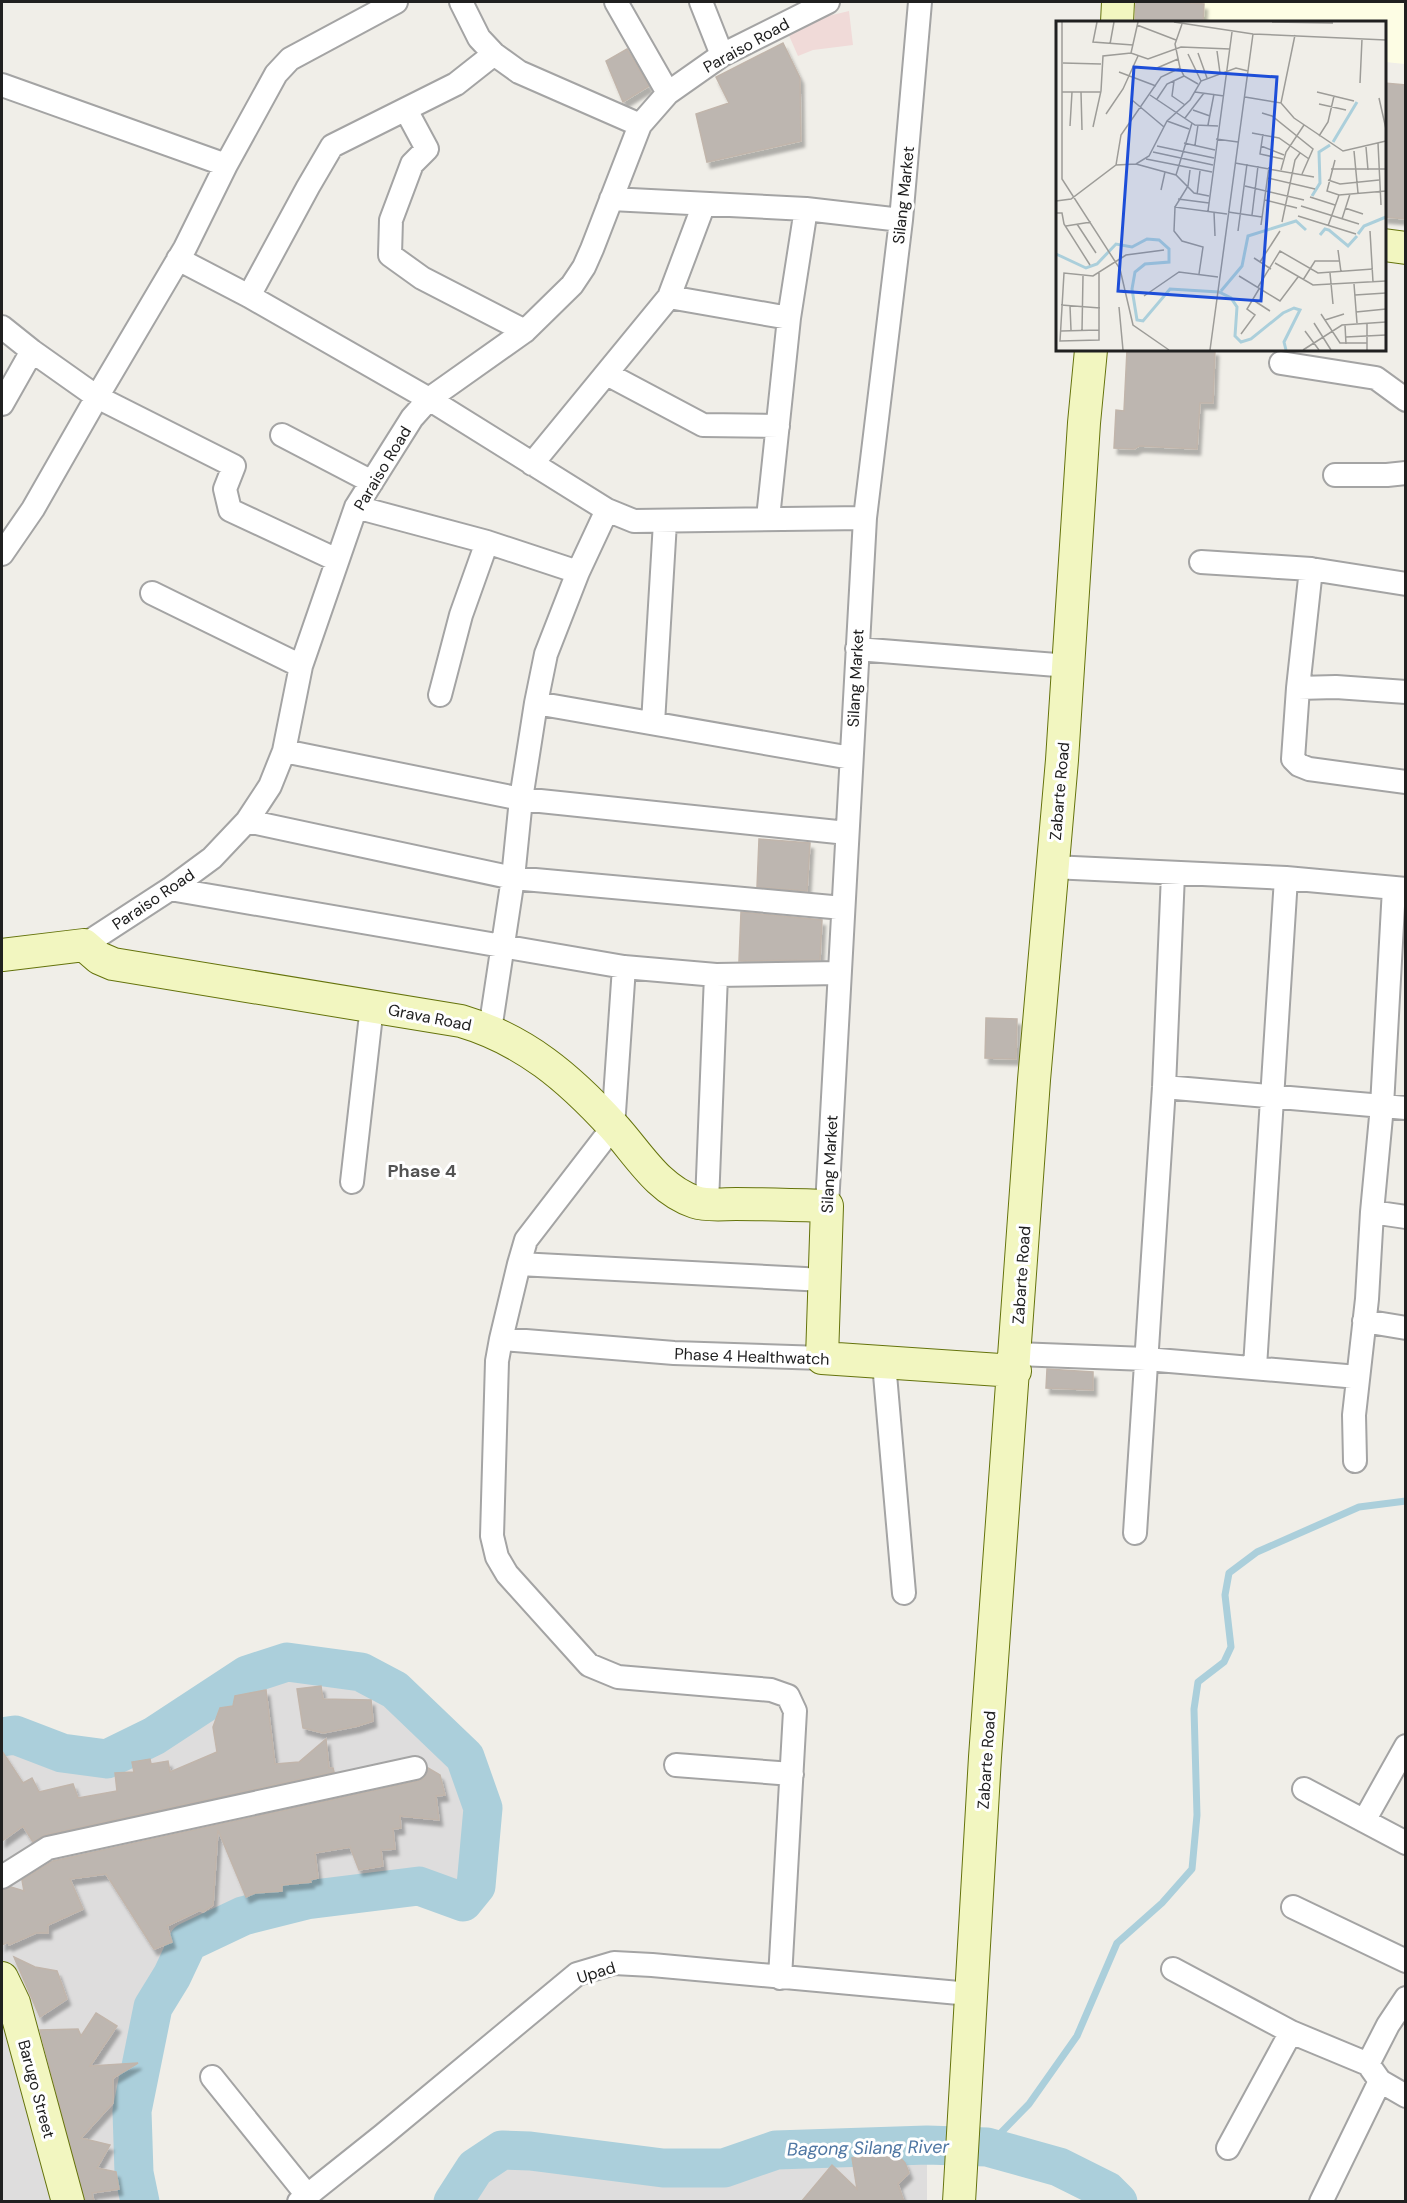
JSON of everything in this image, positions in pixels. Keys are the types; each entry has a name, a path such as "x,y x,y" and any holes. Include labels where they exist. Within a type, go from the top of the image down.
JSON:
{"main road":[{"path":"1117,21 1118,2"},
{"path":"1386,246 1406,248"},
{"name":"Zabarte Road","path":"959,2202 970,1994 1034,1080 1069,666 1084,423 1092,351"},
{"name":"Paraiso Road","path":"2,955 84,945"},
{"name":"Grava Road","path":"84,945 99,958 113,964 461,1021 490,1030 551,1067 568,1081 614,1127 648,1170 673,1192 696,1203 827,1206"},
{"name":"Silang Market","path":"822,1358 827,1206"},
{"name":"Phase 4 Healthwatch","path":"822,1358 885,1363 1015,1362"},
{"name":"Barugo Street","path":"2,1978 14,2003 68,2202"}],"street":[{"path":"4,542 33,509 178,259 276,74 290,58 396,2"},
{"path":"461,2 479,38 494,54 519,72 640,125"},
{"path":"616,2 668,93"},
{"path":"701,2 722,55"},
{"name":"Paraiso Road","path":"84,945 170,889 212,858 248,821 270,786 284,751 301,666 356,507 411,418 429,399 525,331 572,285 584,267 640,125 668,93 722,55 828,2"},
{"name":"Silang Market","path":"827,1206 865,518 901,220 920,2"},
{"path":"249,296 332,146 456,84 494,54"},
{"path":"2,86 226,165"},
{"path":"406,110 427,149 412,164 391,220 390,255 422,278 525,331"},
{"path":"611,199 806,209 901,220"},
{"path":"532,464 669,297 704,204"},
{"path":"768,518 789,318 806,209"},
{"path":"178,259 249,296 429,399 607,510 634,521 865,518"},
{"path":"669,297 789,318"},
{"path":"2,327 97,397 234,466 225,489 230,510 337,560"},
{"path":"2,404 32,351"},
{"path":"1281,363 1376,378 1406,400"},
{"path":"607,374 702,425 778,426"},
{"path":"282,435 372,482"},
{"path":"1335,475 1406,473"},
{"path":"356,507 487,542 578,572"},
{"path":"490,1030 513,878 521,799 546,654 578,572 607,510"},
{"path":"653,723 665,522"},
{"path":"440,695 461,615 487,542"},
{"path":"1201,562 1311,569 1406,584"},
{"path":"1311,569 1293,759 1299,765 1309,769 1406,782"},
{"path":"153,593 301,666"},
{"path":"857,650 1069,666"},
{"path":"1298,688 1336,687 1406,692"},
{"path":"536,703 851,758"},
{"path":"284,751 521,799 847,833"},
{"path":"248,821 513,878 843,908"},
{"path":"1052,867 1286,878 1400,889 1397,997 1372,1212 1354,1415 1355,1461"},
{"path":"1135,1533 1164,1087 1173,874"},
{"path":"1255,1367 1286,878"},
{"path":"170,889 624,968 716,975 839,973"},
{"path":"624,968 614,1127 532,1232 522,1249 500,1345 492,1536 497,1557 507,1574 589,1665 618,1677 771,1690 788,1696 795,1711 780,1978"},
{"path":"707,1203 716,975"},
{"path":"352,1182 372,1006"},
{"path":"1164,1087 1406,1108"},
{"path":"1372,1212 1406,1217"},
{"path":"519,1264 824,1280"},
{"path":"1364,1321 1406,1328"},
{"name":"Phase 4 Healthwatch","path":"500,1345 822,1358"},
{"path":"1015,1362 1146,1359 1358,1377"},
{"path":"885,1363 904,1593"},
{"path":"1364,1821 1406,1746"},
{"path":"676,1765 792,1774"},
{"path":"2,1877 48,1848 415,1768"},
{"path":"1304,1789 1406,1843"},
{"path":"1293,1906 1406,1961"},
{"name":"Upad","path":"303,2198 383,2135 577,1974 614,1963 970,1994"},
{"path":"1173,1969 1374,2073 1406,2096"},
{"path":"1328,2199 1374,2073 1388,2025 1406,1998"},
{"path":"1228,2148 1291,2032"},
{"path":"212,2077 303,2198"}],"shaded area":[{"path":"1131,2 1405,2 1405,64 1386,62 1386,21 1130,21"},
{"path":"849,11 853,45 813,50 798,56 787,31 811,20"},
{"path":"287,1662 361,1672 395,1690 465,1757 479,1846 463,1902 306,1900 188,1942 132,2111 149,2201 2,2202 2,1737 15,1735 62,1753 107,1759 154,1736 247,1675"},
{"path":"927,2145 927,2201 451,2202 475,2168 633,2165 663,2168 776,2150"}],"building":[{"path":"1136,2 1204,4 1203,21 1135,21"},
{"path":"783,43 800,78 801,141 707,162 696,114 729,103 716,77"},
{"path":"627,49 649,86 623,102 606,61"},
{"path":"1386,83 1406,85 1406,219 1386,217"},
{"path":"1127,351 1215,351 1213,403 1200,403 1197,449 1139,446 1134,449 1114,448 1116,410 1124,411"},
{"path":"759,839 810,843 807,891 757,887"},
{"path":"741,912 822,920 820,960 739,961"},
{"path":"986,1018 1017,1019 1016,1059 985,1058"},
{"path":"1047,1369 1093,1372 1093,1390 1046,1388"},
{"path":"321,1686 323,1699 371,1700 373,1721 323,1733 303,1728 297,1689"},
{"path":"266,1690 275,1764 299,1762 326,1739 329,1768 333,1768 334,1772 45,1835 33,1842 23,1826 2,1841 2,1751 23,1783 32,1778 39,1792 73,1784 78,1798 117,1791 115,1773 134,1772 132,1762 150,1759 151,1764 168,1761 170,1772 217,1752 213,1727 220,1708 233,1706 235,1696"},
{"path":"428,1768 440,1775 445,1795 436,1796 439,1820 400,1816 401,1828 393,1829 395,1849 381,1850 383,1866 359,1870 350,1847 315,1853 318,1878 310,1880 311,1882 282,1885 282,1891 255,1893 246,1897 218,1830 213,1905 203,1912 200,1910 167,1926 172,1942 154,1949 106,1874 70,1879 83,1909 48,1925 48,1933 36,1933 9,1945 8,1942 2,1945 2,1890 11,1887 24,1891 22,1880 53,1861 418,1781 424,1778"},
{"path":"14,1957 35,1967 57,1971 67,1999 40,2017"},
{"path":"96,2013 117,2026 90,2066 138,2063 113,2078 113,2103 81,2138 110,2145 97,2168 116,2172 119,2189 92,2193 94,2202 85,2202 40,2030 78,2029 81,2036"},
{"path":"895,2152 905,2163 909,2173 898,2184 904,2202 801,2202 832,2165 857,2189 852,2158"}],"waterway":[{"path":"987,2147 1029,2104 1077,2036 1117,1943 1162,1903 1192,1869 1197,1815 1194,1709 1198,1682 1224,1662 1231,1647 1225,1595 1229,1573 1257,1552 1359,1507 1406,1501"},
{"name":"Bagong Silang River","path":"2,1737 15,1735 62,1753 107,1759 154,1736 247,1675 287,1662 361,1672 395,1690 465,1757 483,1808 476,1886 463,1902 419,1886 306,1900 243,1916 188,1942 172,1976 153,2007 132,2111 134,2173 140,2202"},
{"name":"Bagong Silang River","path":"453,2202 475,2168 502,2150 530,2151 663,2168 724,2168 776,2150 927,2145 987,2147 1059,2167 1107,2191 1118,2202"}],"district":[{"name":"Phase 4","path":"422,1171"}]}
